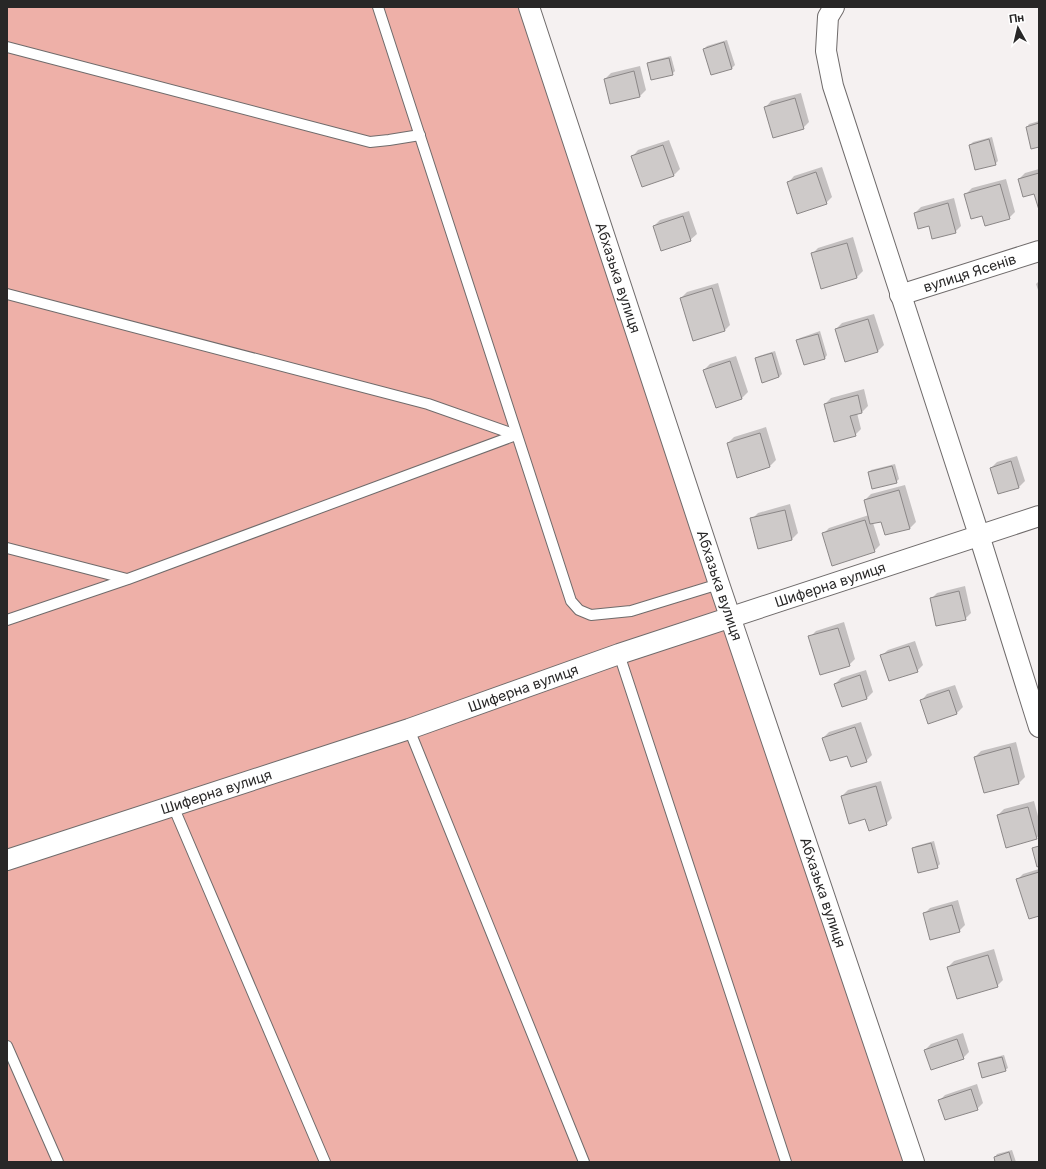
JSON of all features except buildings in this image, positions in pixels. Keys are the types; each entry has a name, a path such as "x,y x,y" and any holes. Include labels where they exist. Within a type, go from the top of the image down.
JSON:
{"street":[{"name":"Абхазька вулиця","path":"529,7 730,618 914,1162"},
{"path":"831,12 826,51 833,86 979,535 1039,727"},
{"name":"вулиця Ясенів","path":"900,295 1039,251"},
{"name":"Шиферна вулиця","path":"7,860 409,729 619,654 1039,516"}],"lane":[{"path":"378,7 571,601 579,610 591,615 631,611 719,584"},
{"path":"7,47 370,142 420,135"},
{"path":"7,294 428,404 516,435"},
{"path":"7,620 128,579 516,435"},
{"path":"7,548 128,579"},
{"path":"619,654 786,1162"},
{"path":"409,729 584,1162"},
{"path":"173,806 325,1162"},
{"path":"7,1046 58,1162"}],"shaded area":[{"path":"7,7 529,7 914,1162 7,1162"}]}
